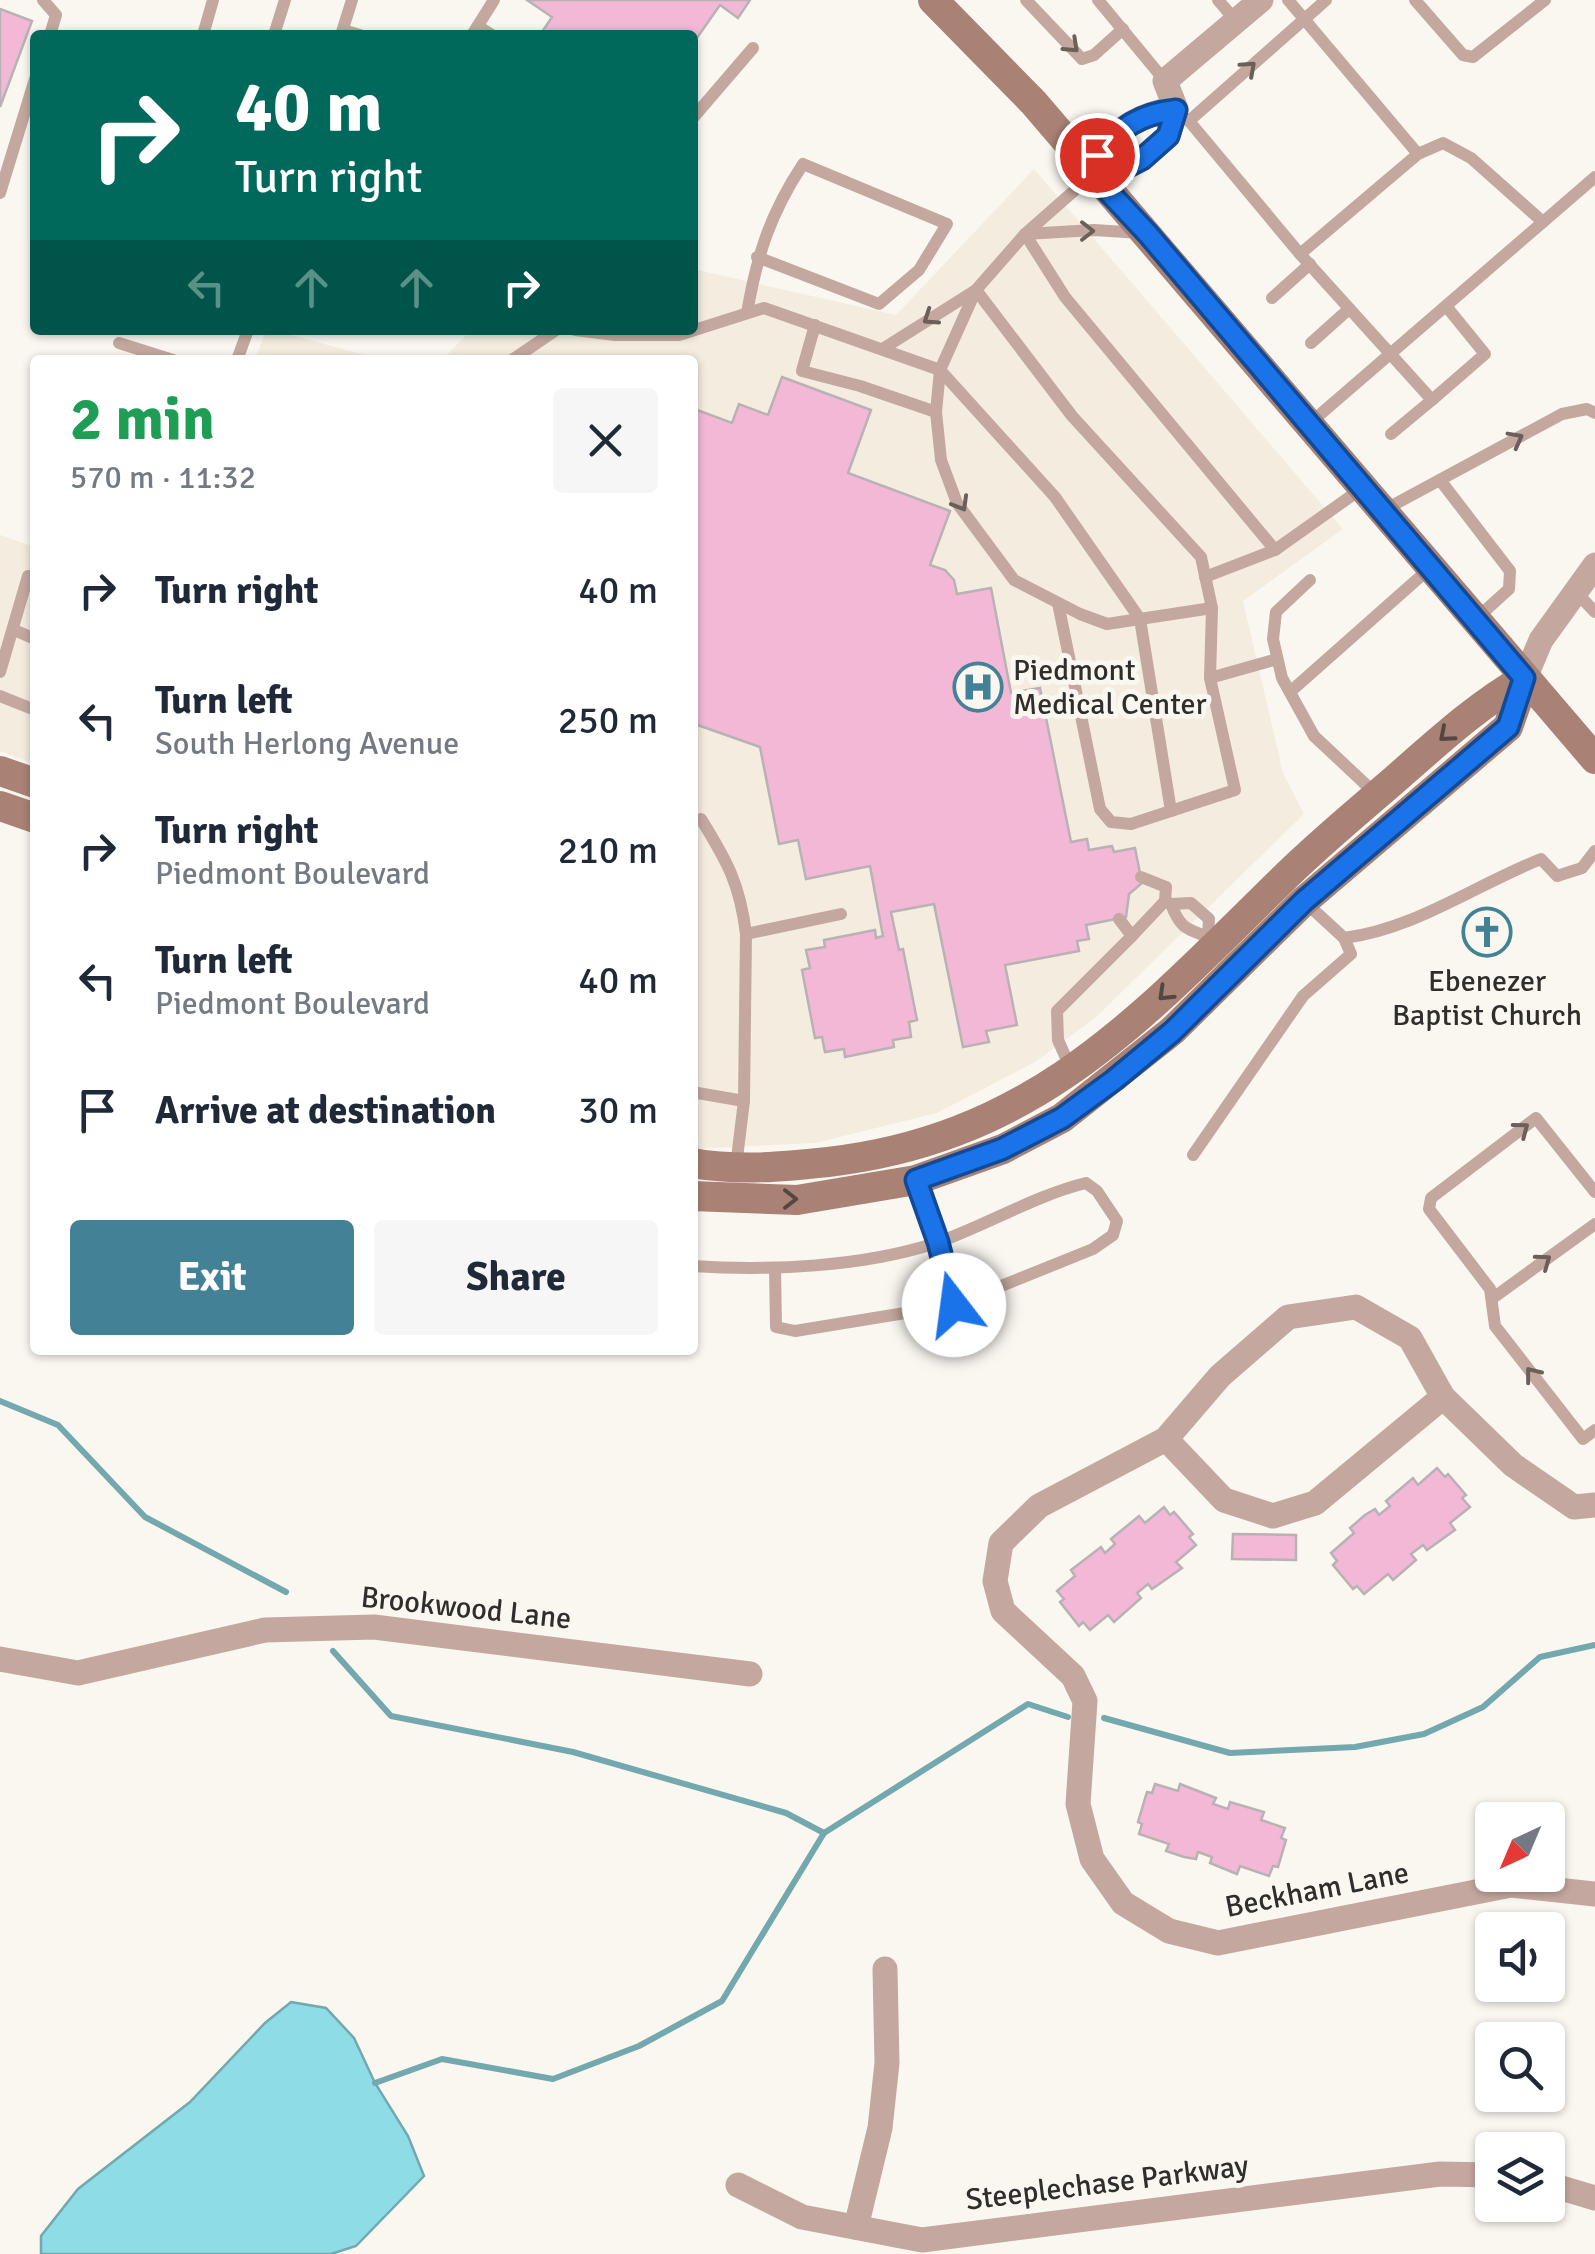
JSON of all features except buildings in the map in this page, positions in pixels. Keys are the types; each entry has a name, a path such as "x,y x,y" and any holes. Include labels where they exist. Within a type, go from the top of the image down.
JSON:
{"street":[{"path":"933,0 1034,103 1595,759"},
{"path":"1182,115 1165,80 1261,0"},
{"path":"1092,174 1097,155 1115,135 1148,113 1182,115"},
{"path":"1092,174 1109,176 1142,159 1168,136 1182,115"},
{"path":"698,1196 797,1200 916,1180 989,1155 1062,1118 1172,1032 1304,901 1508,727 1541,640 1595,565"},
{"path":"698,1165 760,1170 854,1159 988,1120 1036,1094 1131,1026 1213,940 1484,702 1524,678"},
{"path":"0,771 30,781"},
{"path":"0,806 30,816"},
{"name":"Beckham Lane","path":"1595,1505 1574,1507 1513,1465 1443,1398 1410,1338 1356,1307 1288,1317 1220,1376 1166,1438 1039,1506 1001,1543 994,1581 1003,1611 1073,1676 1085,1700 1078,1804 1092,1860 1122,1903 1169,1931 1218,1943 1510,1885 1595,1894"},
{"path":"1166,1438 1224,1500 1273,1516 1315,1503 1443,1398"},
{"name":"Brookwood Lane","path":"0,1659 78,1673 265,1630 374,1627 750,1674"},
{"path":"856,2227 880,2128 887,2063 886,1969"},
{"name":"Steeplechase Parkway","path":"738,2185 802,2218 922,2240 1440,2174 1475,2175"},
{"path":"1565,2189 1595,2198"}],"lane":[{"path":"43,0 56,14 51,30"},
{"path":"204,30 213,0"},
{"path":"276,30 286,0"},
{"path":"343,30 352,0"},
{"path":"475,30 494,0"},
{"path":"1026,0 1082,58 1094,55 1122,30"},
{"path":"1098,0 1165,80"},
{"path":"1218,0 1236,22"},
{"path":"1288,0 1418,154"},
{"path":"1326,0 1182,115 1432,400"},
{"path":"1416,0 1463,54 1473,56 1545,0"},
{"path":"698,112 753,48"},
{"path":"0,192 30,95"},
{"path":"1272,298 1305,259 1418,154 1443,142 1471,158 1543,222"},
{"path":"747,313 757,257 784,193 803,164 947,224 919,270 879,304 757,257"},
{"path":"884,348 976,290 1025,234 1092,174"},
{"path":"1310,424 1595,178"},
{"path":"1025,234 1094,230 1148,234"},
{"path":"1025,234 1076,310 1274,550"},
{"path":"976,290 940,370 936,412 941,460 958,503 1014,580 1107,624 1212,608"},
{"path":"976,290 1072,416 1201,557 1212,608 1210,678 1234,790 1131,824 1110,822 1100,808 1058,603"},
{"path":"1392,434 1485,354 1446,306"},
{"path":"698,329 764,308 940,370 1054,497 1140,619 1172,811"},
{"path":"1311,344 1349,309"},
{"path":"814,325 802,371 936,412"},
{"path":"519,355 549,335"},
{"path":"615,335 679,335"},
{"path":"120,343 157,355"},
{"path":"1205,577 1274,550 1373,499 1440,480 1562,414 1588,409 1595,414"},
{"path":"1440,480 1510,571 1509,590 1475,620"},
{"path":"1290,692 1431,568"},
{"path":"0,672 30,577"},
{"path":"1310,580 1276,612 1273,639 1290,692 1314,736 1398,820"},
{"path":"1576,592 1595,612"},
{"path":"14,630 30,637"},
{"path":"1210,678 1278,658"},
{"path":"0,696 30,708"},
{"path":"701,819 731,868 746,934 744,1100 736,1168 728,1198"},
{"path":"1344,938 1378,934 1541,859 1558,876 1582,868 1595,851"},
{"path":"1072,1070 1058,1040 1057,1011 1168,902 1192,904 1209,919 1213,940 1194,934 1177,920 1168,902 1166,887 1141,877"},
{"path":"1194,1155 1303,996 1351,954 1344,938 1304,901 1285,877"},
{"path":"746,934 841,914"},
{"path":"1119,919 1132,936"},
{"path":"698,1093 744,1100"},
{"path":"1595,1192 1536,1118 1431,1198 1429,1209 1490,1289 1495,1326 1583,1439 1595,1430"},
{"path":"901,1148 938,1242 954,1305"},
{"path":"698,1266 775,1268 899,1254 1086,1184 1097,1191 1117,1221 1114,1235 1093,1249 954,1305 786,1331 776,1327 775,1268"},
{"path":"1494,1298 1595,1224"}],"shaded area":[{"name":"Piedmont Medical Center","path":"1034,169 1343,529 1243,601 1283,773 1304,814 1095,1018 1035,1062 937,1113 815,1143 698,1149 698,355 447,355 466,335 698,335 698,270 896,315"},
{"path":"264,335 291,335 365,355 257,355"},
{"path":"0,535 30,545 30,762 0,751"}],"water":[{"path":"291,2002 326,2008 354,2038 375,2083 408,2136 424,2176 356,2246 331,2254 41,2254 41,2236 78,2189 190,2102 265,2023"}],"waterway":[{"path":"0,1401 58,1425 145,1517 286,1592"},
{"path":"1104,1718 1230,1753 1355,1747 1424,1734 1483,1707 1540,1657 1595,1645"},
{"path":"333,1651 391,1716 573,1752 786,1813 824,1833 1028,1704 1068,1717"},
{"path":"375,2083 442,2059 553,2079 639,2046 722,2001 824,1833"}],"place":[{"name":"Piedmont Medical Center","path":"978,687"},
{"name":"Ebenezer Baptist Church","path":"1487,932"}],"route":[{"path":"954,1305 938,1242 916,1180 1002,1149 1062,1118 1114,1080 1172,1032 1304,901 1508,727 1524,678 1148,234 1092,174 1109,176 1142,159 1168,136 1176,110 1148,113 1115,135 1097,155"}]}
